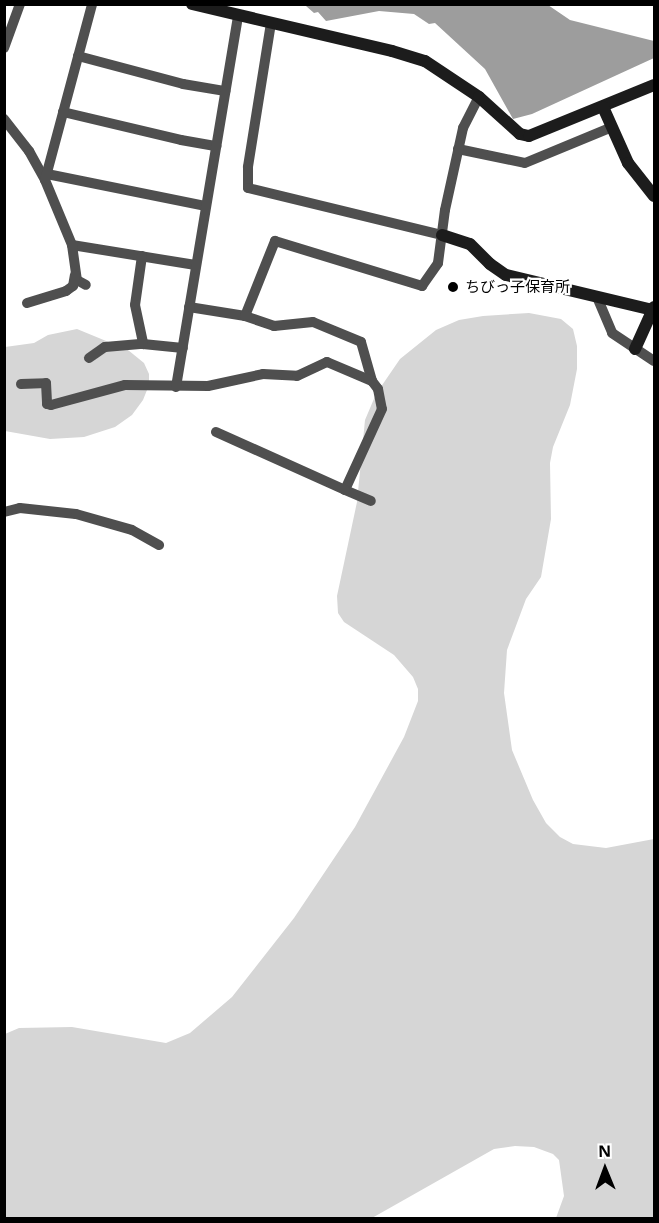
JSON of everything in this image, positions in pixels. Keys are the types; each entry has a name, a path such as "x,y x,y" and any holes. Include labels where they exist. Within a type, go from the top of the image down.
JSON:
{"street":[{"path":"5,48 9,19 20,4"},
{"path":"46,177 92,4"},
{"path":"192,4 425,61 479,98 510,127 529,136 654,85"},
{"path":"176,387 238,16"},
{"path":"272,23 248,167 248,188 442,235 470,244 490,264 506,275 654,308 635,349"},
{"path":"78,56 183,84 225,91"},
{"path":"245,316 274,240 422,286 438,263 458,150 469,112 479,98"},
{"path":"603,107 628,163 654,196"},
{"path":"63,112 216,146"},
{"path":"4,119 46,177 72,245 75,275 73,286 66,291 27,303"},
{"path":"458,150 525,163 612,128"},
{"path":"46,177 206,206"},
{"path":"72,245 195,265"},
{"path":"142,256 135,305 143,344"},
{"path":"75,275 77,280 86,285"},
{"path":"597,297 612,333 654,361"},
{"path":"189,307 245,316 273,326 313,322 361,342 372,381 378,389 382,409 345,490"},
{"path":"89,358 105,347 143,344 183,348"},
{"path":"21,384 46,383 47,404 51,405 125,385 208,386 263,374 297,376 327,362 372,381"},
{"path":"216,432 371,501"},
{"path":"4,512 20,508 76,514 132,530 159,544"}],"shaded area":[{"path":"278,5 548,5 570,20 654,41 654,58 532,114 513,119 485,69 435,23 429,24 414,14 379,11 326,21 318,12 314,13 306,6"},
{"path":"529,313 561,319 573,329 577,346 577,369 570,405 553,447 550,463 551,519 541,577 526,599 507,650 504,693 512,750 533,800 546,823 560,837 573,844 606,848 654,839 654,1218 556,1218 564,1196 559,1160 553,1154 534,1147 515,1146 494,1149 372,1218 5,1218 5,1034 19,1028 72,1027 166,1043 190,1033 232,997 294,918 355,827 404,737 418,701 418,689 413,677 394,655 344,622 338,613 337,596 357,502 365,420 376,394 400,359 436,330 459,320"},
{"path":"77,329 128,350 144,363 149,374 149,385 143,400 132,415 115,427 84,437 50,439 5,431 5,347 34,343 48,335"}],"place":[{"name":"ちびっ子保育所","path":"453,287"}]}
